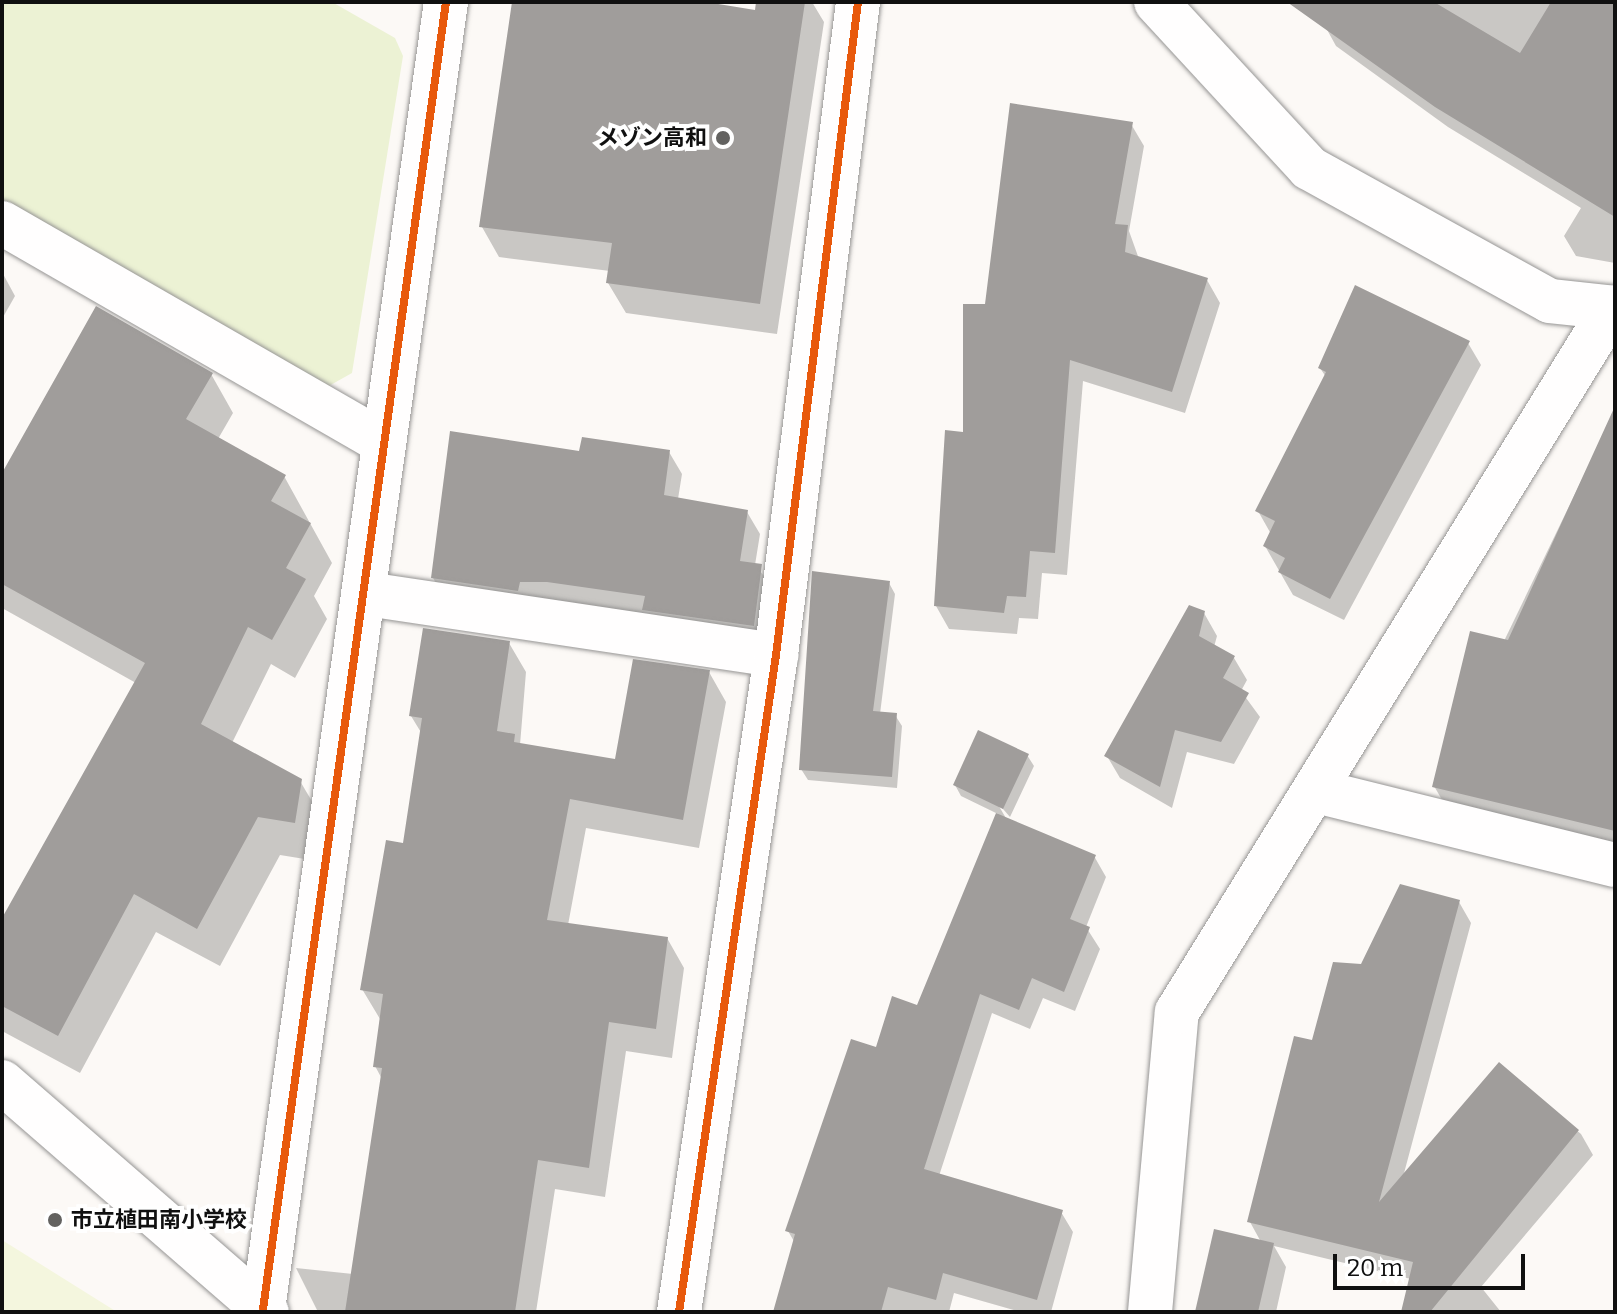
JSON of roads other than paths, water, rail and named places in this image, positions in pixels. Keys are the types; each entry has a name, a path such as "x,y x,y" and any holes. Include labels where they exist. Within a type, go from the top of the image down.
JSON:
{"street":[{"path":"679,1312 776,655 858,2"},
{"path":"1150,1312 1177,1012 1614,308 1550,301 1309,168 1156,2"},
{"path":"265,1310 367,594 380,440 439,6"},
{"path":"2,223 380,440"},
{"path":"367,594 776,655"},
{"path":"1316,791 1615,865"},
{"path":"2,1082 265,1310"}],"place":[{"name":"メゾン高和","path":"723,138"},
{"name":"市立植田南小学校","path":"55,1220"}]}
